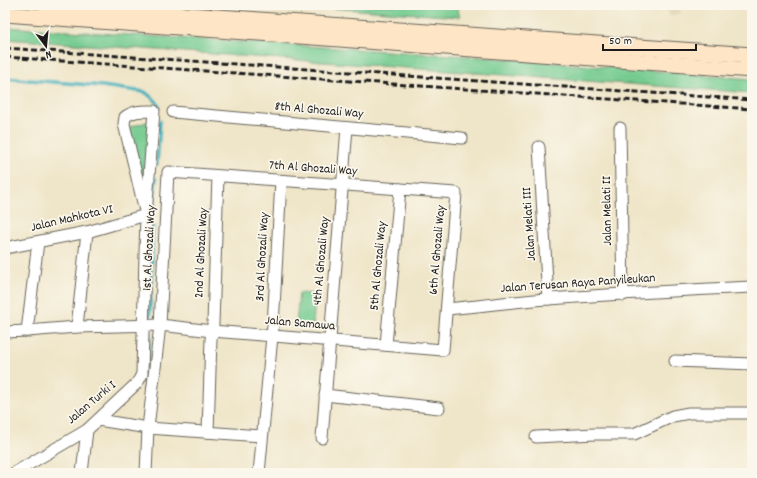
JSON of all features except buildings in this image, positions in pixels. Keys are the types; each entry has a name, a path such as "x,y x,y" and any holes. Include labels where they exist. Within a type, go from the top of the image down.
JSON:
{"street":[{"path":"48,5 106,15 752,70"},
{"path":"5,14 106,15 752,55"},
{"path":"146,215 124,124 125,117 137,111 154,111 146,215 151,326 146,473"},
{"name":"8th Al Ghozali Way","path":"173,112 462,138"},
{"name":"4th Al Ghozali Way","path":"322,438 347,128"},
{"name":"Jalan Melati II","path":"620,128 623,295"},
{"name":"Jalan Melati III","path":"539,147 548,299"},
{"name":"7th Al Ghozali Way","path":"168,172 456,193"},
{"name":"1st Al Ghozali Way","path":"151,326 168,172"},
{"name":"2nd Al Ghozali Way","path":"208,432 218,211 218,176"},
{"name":"3rd Al Ghozali Way","path":"259,473 272,335 281,180"},
{"name":"5th Al Ghozali Way","path":"386,346 400,189"},
{"name":"6th Al Ghozali Way","path":"447,309 456,193"},
{"name":"Jalan Mahkota VI","path":"5,248 88,232 146,215"},
{"path":"77,327 88,232"},
{"path":"27,331 38,242"},
{"name":"Jalan Terusan Raya Panyileukan","path":"447,309 548,299 623,295 673,290 752,287"},
{"name":"Jalan Samawa","path":"5,332 77,327 151,326 443,350 447,309"},
{"name":"Jalan Turki I","path":"17,472 87,430 139,380 142,374 151,326"},
{"path":"675,361 752,364"},
{"path":"325,395 439,408"},
{"path":"536,437 634,434 673,416 684,414 752,413"},
{"path":"98,420 148,428 262,436"},
{"path":"82,473 87,430"}],"shaded area":[{"path":"667,5 679,5 681,13 669,16"}],"green space":[{"path":"315,5 457,5 460,17 315,7"},
{"path":"5,27 496,58 752,79 752,93 5,39"},
{"path":"154,120 146,198 129,127"},
{"path":"299,293 315,294 313,327 296,326"}],"waterway":[{"path":"5,78 102,86 145,92 156,101 159,107"},
{"path":"157,164 160,121"},
{"path":"154,204 156,179"},
{"path":"148,359 153,223"},
{"path":"145,390 146,375"}],"railway":[{"path":"5,48 752,100"},
{"path":"5,57 752,109"}]}
